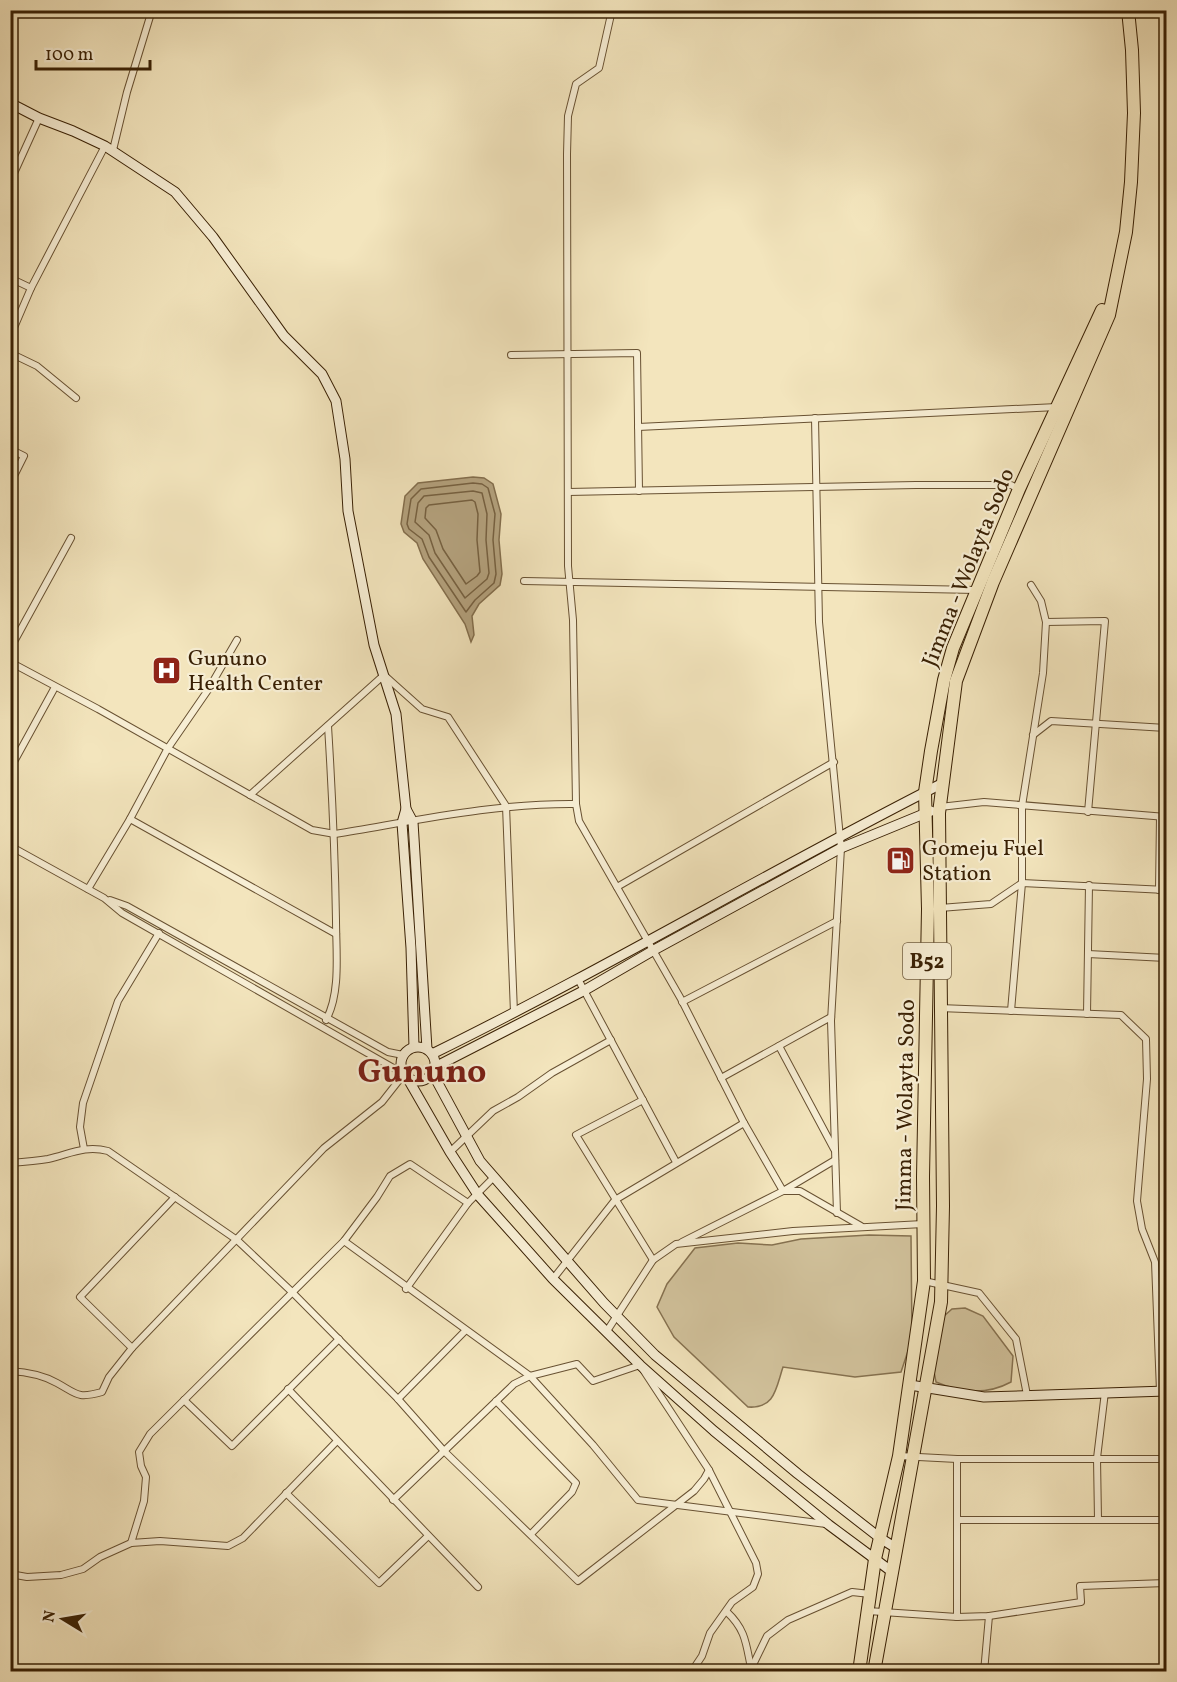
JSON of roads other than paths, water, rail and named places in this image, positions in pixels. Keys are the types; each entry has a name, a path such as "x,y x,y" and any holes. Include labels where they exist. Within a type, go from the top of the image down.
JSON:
{"highway":[{"name":"Jimma - Wolayta Sodo","path":"874,1671 941,1302 942,1285 944,1206 941,1008 925,792 944,680 953,648 1019,489 1108,315 1126,232 1131,182 1134,113 1128,10"},
{"name":"Jimma - Wolayta Sodo","path":"859,1671 875,1559 899,1456 924,1281 923,1177 927,1007 940,807 956,681 1063,406"}],"main road":[{"path":"10,103 109,148 175,192 213,237 284,336 322,374 336,401 345,459 348,511 374,645 396,714 406,809 402,823 407,892 430,1052 434,1071 480,1161 617,1316 655,1355 798,1474 896,1548"},
{"path":"414,1047 430,1052 514,1014 840,836 943,783"},
{"path":"406,1076 422,1082 428,1079 434,1071 841,849 940,807"},
{"path":"406,809 413,822 418,890 414,1047"},
{"path":"405,862 416,861"},
{"path":"407,892 418,890"},
{"path":"414,1047 403,1055 401,1068 450,1152 478,1195 554,1279 640,1365 714,1431 891,1571"},
{"path":"910,1385 984,1397 1163,1391"}],"street":[{"path":"10,337 31,288 109,148 152,10"},
{"path":"612,10 599,68 576,84 568,116 569,582 573,620 576,804 579,821 647,942 654,950 744,1123 783,1191"},
{"path":"10,182 39,118"},
{"path":"10,278 31,288"},
{"path":"511,355 567,352 637,353 639,491"},
{"path":"10,353 37,366 76,398"},
{"path":"638,427 1063,406"},
{"path":"815,418 819,622 841,849 831,1017 837,1213"},
{"path":"10,449 24,456 10,484"},
{"path":"568,492 816,486 1011,485 1019,489"},
{"path":"10,650 71,538"},
{"path":"524,581 976,590"},
{"path":"1011,1011 1022,883 1022,806 1043,673 1046,622 1041,602 1031,585"},
{"path":"1046,622 1105,621 1089,812"},
{"path":"88,889 130,819 168,748 208,690 237,640"},
{"path":"10,662 312,830 335,834 506,806 576,804"},
{"path":"250,795 384,675 422,709 448,717 506,806 514,1014"},
{"path":"11,766 55,687"},
{"path":"1033,735 1051,721 1167,728"},
{"path":"322,1026 333,1005 335,995 335,834 328,726"},
{"path":"617,887 834,762"},
{"path":"940,807 984,802 1163,817 1158,890"},
{"path":"130,819 336,934"},
{"path":"10,846 104,898 127,906 388,1052 403,1055"},
{"path":"934,908 991,904 1022,883 1167,890"},
{"path":"1087,1014 1089,885"},
{"path":"10,1371 31,1373 79,1396 90,1396 102,1392 109,1377 132,1348 324,1148 382,1102 406,1076 122,913 104,898"},
{"path":"682,1002 837,921"},
{"path":"84,1149 80,1127 83,1103 118,1001 159,933"},
{"path":"1088,954 1167,958"},
{"path":"578,979 676,1162"},
{"path":"927,1007 1121,1015 1146,1039 1148,1079 1137,1201 1142,1229 1155,1262 1163,1391"},
{"path":"721,1078 831,1017"},
{"path":"450,1152 493,1111 552,1073 611,1040"},
{"path":"779,1046 835,1152"},
{"path":"643,1100 576,1135 653,1260"},
{"path":"554,1279 615,1200 744,1123"},
{"path":"10,1163 49,1159 84,1149 96,1148 108,1151 237,1240 398,1399 444,1451 578,1581 694,1491 709,1470"},
{"path":"607,1331 653,1260 676,1244 783,1191 835,1160"},
{"path":"131,1543 144,1501 146,1477 141,1466 140,1452 150,1434 344,1242 390,1176 410,1164 468,1203"},
{"path":"406,1289 468,1203 494,1177"},
{"path":"783,1191 800,1191 862,1227"},
{"path":"132,1348 80,1298 175,1197"},
{"path":"676,1244 793,1231 924,1224"},
{"path":"344,1242 406,1289 530,1376 593,1445 638,1500 830,1525"},
{"path":"924,1281 979,1293 1016,1340 1027,1395"},
{"path":"398,1399 465,1331"},
{"path":"184,1401 232,1446 339,1339"},
{"path":"393,1500 514,1384 530,1376 577,1364 593,1381 640,1365 709,1470 756,1563 758,1574 753,1587 732,1602 710,1633 702,1656 692,1671"},
{"path":"288,1389 478,1587"},
{"path":"1098,1520 1097,1458 1105,1392"},
{"path":"495,1401 576,1483 572,1492 531,1534"},
{"path":"10,1574 27,1577 61,1575 83,1569 100,1557 131,1543 160,1541 228,1546 243,1538 337,1441"},
{"path":"899,1456 957,1459 1167,1460"},
{"path":"957,1459 957,1617"},
{"path":"286,1493 379,1583 428,1536"},
{"path":"957,1520 1167,1520"},
{"path":"868,1611 957,1617 989,1616 1081,1602 1080,1587 1167,1583"},
{"path":"751,1670 767,1636 788,1620 852,1592 870,1594"},
{"path":"727,1612 738,1623 745,1640 751,1670"},
{"path":"984,1671 989,1616"}],"water":[{"path":"473,477 484,478 493,484 501,514 499,540 502,574 500,585 479,604 472,616 474,635 471,642 465,624 423,559 417,543 404,532 401,524 405,496 418,483"}],"place":[{"name":"Gununo Health Center","path":"167,670"},
{"name":"Gomeju Fuel Station","path":"901,860"}],"district":[{"name":"Gununo","path":"422,1070"}]}
